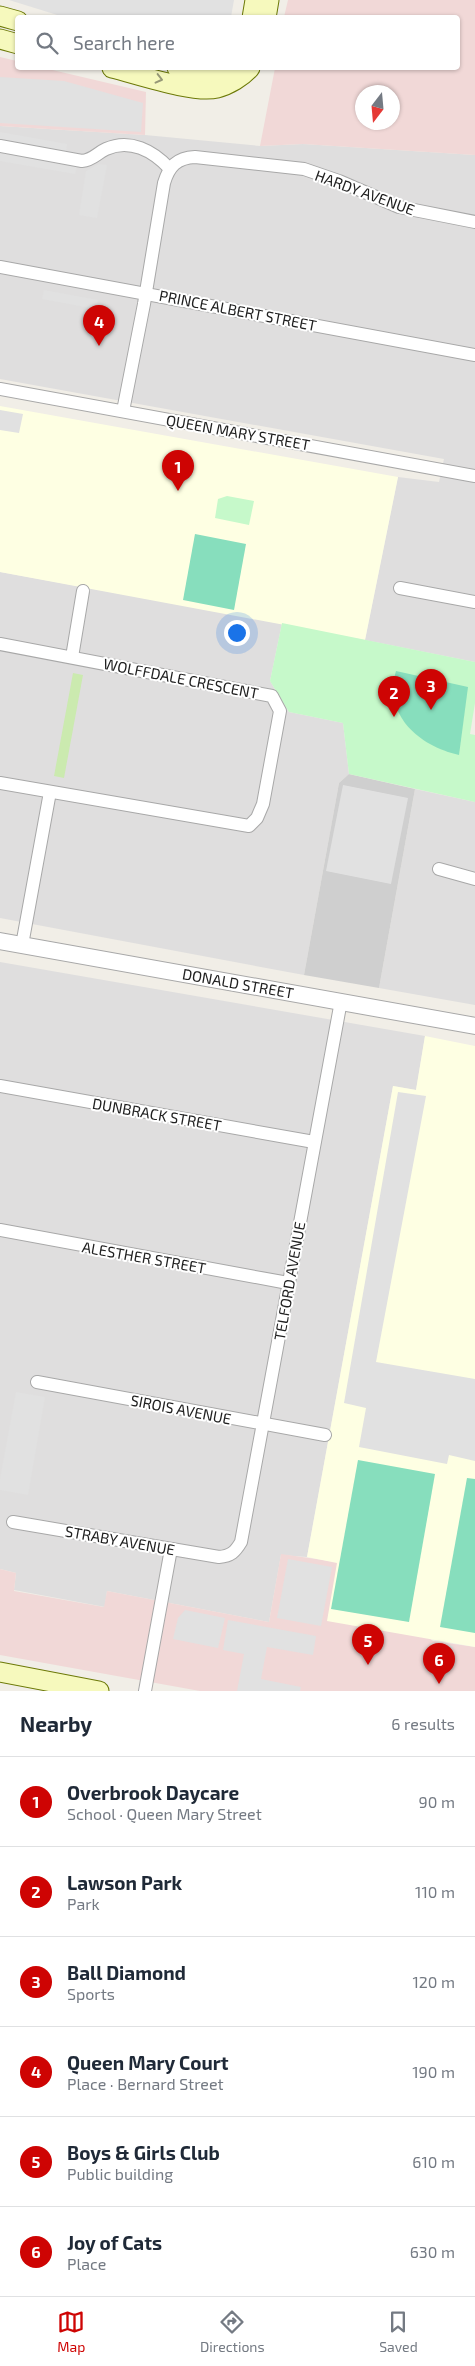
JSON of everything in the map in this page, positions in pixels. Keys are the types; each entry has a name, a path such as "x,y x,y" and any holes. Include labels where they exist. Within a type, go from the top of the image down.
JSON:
{"main road":[{"path":"252,15 255,0"},
{"path":"266,15 269,0"},
{"path":"0,16 15,20"},
{"path":"0,39 15,43"},
{"path":"120,70 205,90 226,84 248,70"},
{"path":"188,70 207,73 218,70"},
{"path":"0,1672 99,1691"}],"street":[{"path":"0,146 82,161 92,159 109,148 125,145 153,154 169,168 161,193 146,292 123,411"},
{"name":"HARDY AVENUE","path":"169,168 180,160 196,157 304,170 339,180 400,207 475,222"},
{"name":"PRINCE ALBERT STREET","path":"0,267 146,292 475,355"},
{"name":"QUEEN MARY STREET","path":"0,389 475,476"},
{"path":"400,588 475,602"},
{"path":"72,657 83,591"},
{"name":"WOLFFDALE CRESCENT","path":"0,644 272,696 280,711 263,804 257,818 249,826 0,783"},
{"path":"22,945 50,792"},
{"path":"439,869 475,879"},
{"name":"DONALD STREET","path":"0,941 475,1026"},
{"name":"TELFORD AVENUE","path":"227,1556 235,1551 241,1542 340,1001"},
{"name":"DUNBRACK STREET","path":"0,1086 314,1142"},
{"name":"ALESTHER STREET","path":"0,1230 288,1283"},
{"name":"SIROIS AVENUE","path":"37,1382 326,1435"},
{"name":"STRABY AVENUE","path":"13,1522 219,1557 227,1556"},
{"path":"146,1691 171,1549"}],"shaded area":[{"path":"9,0 234,0 231,15 57,15"},
{"path":"288,0 475,0 475,155 303,144 260,146 275,70 460,70 460,15 284,15"},
{"path":"0,57 15,61 15,70 52,70 146,92 145,135 0,126"},
{"path":"0,77 64,81 143,103 141,132 0,123"},
{"path":"0,126 145,135 260,146 303,144 475,155 475,662 365,640 398,477 439,482 444,459 0,379"},
{"path":"0,132 67,144 66,153 77,166 75,174 0,161"},
{"path":"99,164 107,165 97,218 79,215 86,171"},
{"path":"44,290 98,300 96,309 42,299"},
{"path":"0,406 398,477 365,640 0,572"},
{"path":"0,410 23,414 19,433 0,430"},
{"path":"0,572 282,623 270,681 289,712 343,723 349,774 339,783 304,975 0,918"},
{"path":"349,774 415,789 379,988 304,975 339,783"},
{"path":"343,785 408,798 391,884 326,871"},
{"path":"415,789 475,802 475,1005 379,988"},
{"path":"0,962 425,1036 416,1090 393,1086 307,1557 281,1555 269,1622 107,1591 105,1607 14,1590 16,1573 0,1569"},
{"path":"425,1036 475,1046 475,1647 327,1621 337,1563 307,1557 393,1086 416,1090"},
{"path":"398,1092 426,1096 376,1362 475,1379 475,1461 449,1455 447,1464 359,1447 366,1408 344,1403"},
{"path":"16,1392 45,1397 28,1495 0,1490 0,1479"},
{"path":"281,1554 337,1562 433,1641 475,1647 475,1691 200,1691 0,1655 0,1569 16,1573 14,1591 104,1607 107,1591 269,1622"},
{"path":"288,1559 332,1567 321,1626 277,1618"},
{"path":"185,1610 225,1618 218,1648 173,1639 178,1618"},
{"path":"228,1620 316,1636 313,1655 267,1647 261,1679 301,1687 300,1691 237,1691 244,1654 223,1650"},
{"path":"432,1643 453,1646 449,1674 427,1671"}],"green space":[{"path":"227,496 254,501 249,525 215,518 218,499"},
{"path":"195,534 246,544 234,610 183,600"},
{"path":"282,623 475,662 475,703 470,734 475,735 475,802 349,774 343,723 289,712 270,681"},
{"path":"396,671 468,687 459,755 444,751 430,744 408,726 400,715 395,701 393,687"},
{"path":"73,673 83,675 64,778 54,776"},
{"path":"358,1460 435,1474 409,1622 331,1609"},
{"path":"467,1478 475,1479 475,1633 440,1627"}],"place":[{"name":"Queen Mary Court","path":"99,346"},
{"name":"Overbrook Daycare","path":"178,491"},
{"name":"Ball Diamond","path":"431,710"},
{"name":"Lawson Park","path":"394,717"},
{"name":"Boys & Girls Club","path":"368,1665"},
{"name":"Joy of Cats","path":"439,1684"}]}
